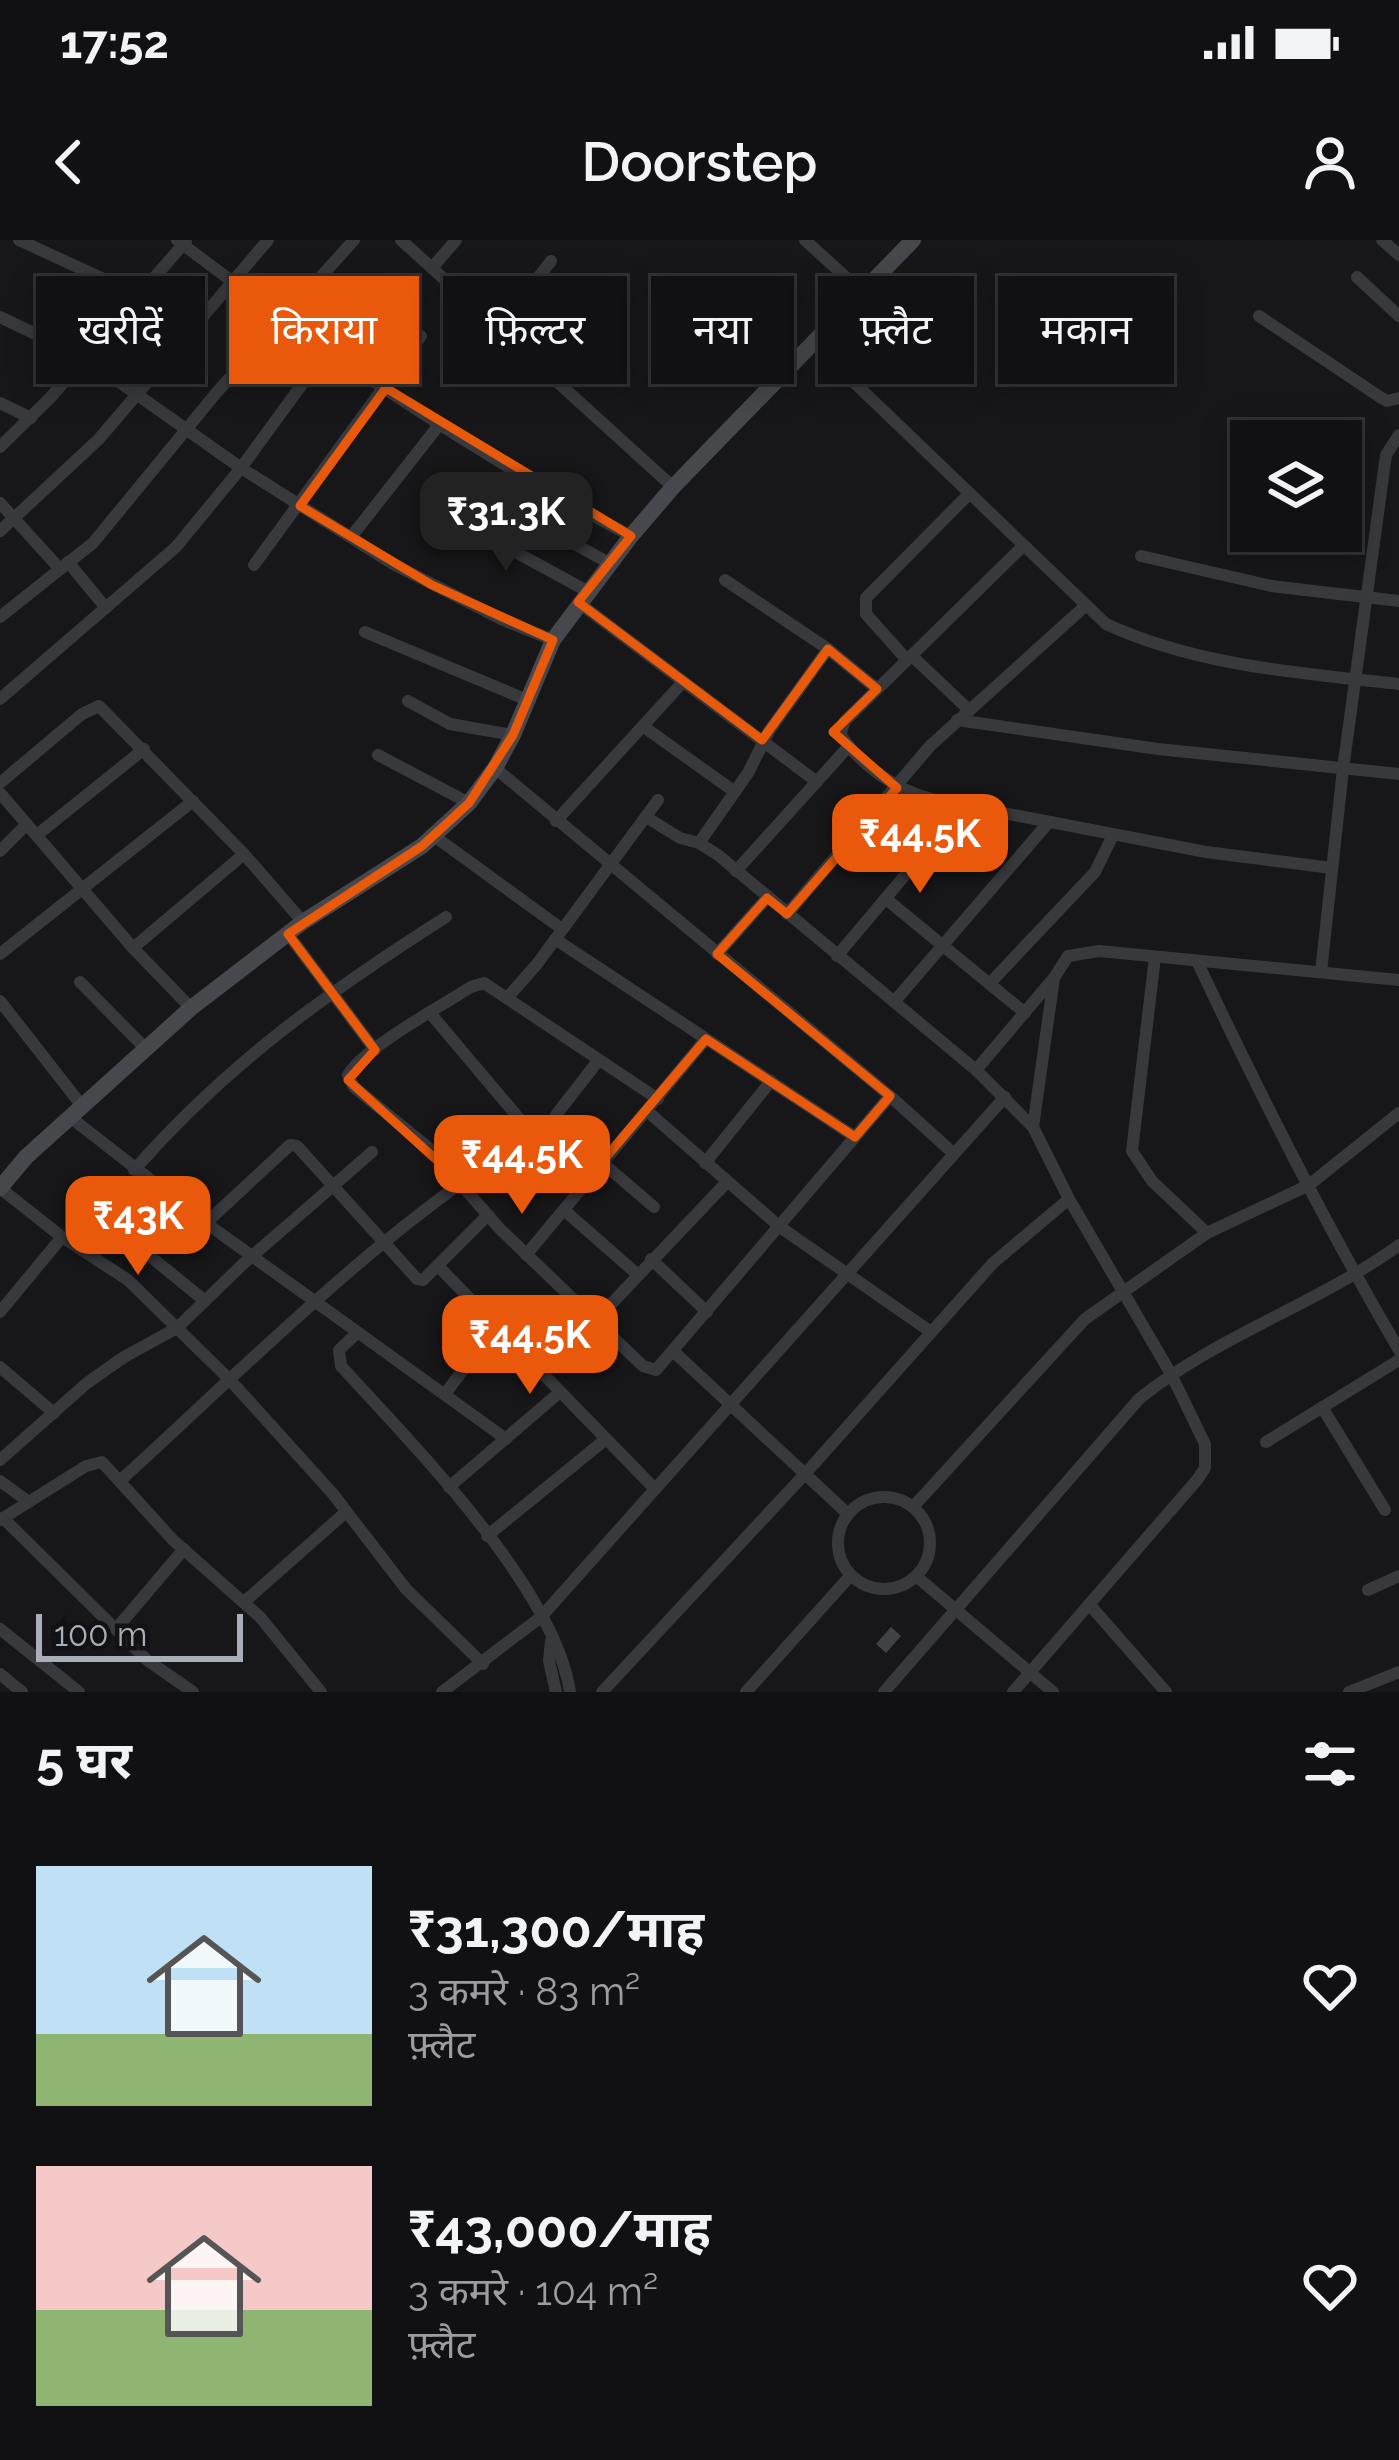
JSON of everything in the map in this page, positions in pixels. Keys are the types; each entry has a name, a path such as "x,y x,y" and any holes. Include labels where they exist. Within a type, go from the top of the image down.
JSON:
{"main road":[{"path":"878,276 913,240"},
{"path":"0,1188 26,1157 191,1008 295,928 434,836 469,802 495,768 554,640 583,597 673,487 818,340"}],"street":[{"path":"19,240 98,276"},
{"path":"235,276 268,240"},
{"path":"322,276 354,240"},
{"path":"401,240 443,278"},
{"path":"432,268 456,240"},
{"path":"805,240 844,276"},
{"path":"1382,240 1399,255"},
{"path":"155,276 183,242 229,281"},
{"path":"539,276 550,261"},
{"path":"1357,277 1399,316"},
{"path":"0,531 99,440 229,283"},
{"path":"0,316 36,334"},
{"path":"1259,316 1387,401 1399,398"},
{"path":"254,565 421,335"},
{"path":"814,344 1106,624 1166,649 1215,661 1399,684"},
{"path":"0,617 93,543 229,379"},
{"path":"0,447 61,384"},
{"path":"123,384 241,468 351,537 432,585 554,640"},
{"path":"0,699 176,547 302,384"},
{"path":"380,384 569,504 631,536"},
{"path":"559,384 673,487"},
{"path":"0,403 31,418"},
{"path":"351,537 439,425"},
{"path":"1321,972 1386,455 1399,434"},
{"path":"968,495 873,589 863,606 877,627 969,710"},
{"path":"0,502 106,608"},
{"path":"504,505 609,563"},
{"path":"448,515 583,597 683,682 817,782"},
{"path":"1022,547 841,727 840,734 849,746 897,788 1112,836 1333,868"},
{"path":"1141,556 1271,586 1399,601"},
{"path":"725,580 828,649 877,689"},
{"path":"787,914 930,746 1084,607"},
{"path":"365,632 527,700"},
{"path":"699,844 735,793 769,731 828,649"},
{"path":"556,821 683,682"},
{"path":"408,701 450,724 513,735"},
{"path":"0,783 93,707 107,711 244,854 375,1050"},
{"path":"957,720 1399,774"},
{"path":"644,727 735,793"},
{"path":"736,872 849,746"},
{"path":"38,836 144,749"},
{"path":"378,755 469,802"},
{"path":"495,768 890,1096 953,1154"},
{"path":"0,793 191,1008"},
{"path":"507,998 658,800"},
{"path":"0,954 193,801"},
{"path":"837,956 965,805"},
{"path":"646,817 699,844 736,872 976,1070 1033,1127 1069,1199 1171,1374 1204,1444 1204,1468 1013,1692"},
{"path":"894,1002 1048,823"},
{"path":"0,851 27,824"},
{"path":"434,836 559,934 855,1137"},
{"path":"991,982 1095,872 1112,836"},
{"path":"133,948 244,854"},
{"path":"717,954 767,898"},
{"path":"886,898 1025,1013"},
{"path":"134,1170 279,1029 446,916"},
{"path":"1033,1127 1054,978 1060,964 1078,953 1399,980"},
{"path":"1155,957 1132,1150 1152,1180 1208,1232"},
{"path":"1197,962 1356,1276 1399,1349"},
{"path":"976,1070 1054,978"},
{"path":"80,982 146,1049"},
{"path":"658,1099 478,983 352,1066 347,1080 408,1128 526,1255 649,1369 660,1367 890,1096"},
{"path":"0,1000 76,1112 134,1170 506,1439"},
{"path":"430,1013 533,1135"},
{"path":"526,1255 706,1039"},
{"path":"556,1115 598,1061"},
{"path":"705,1163 771,1081"},
{"path":"442,1692 541,1617 1005,1097"},
{"path":"647,1111 780,1227 931,1332"},
{"path":"913,1507 1067,1335 1208,1232 1309,1185 1399,1113"},
{"path":"121,1480 385,1243 533,1135 557,1125 654,1207"},
{"path":"206,1223 290,1145 297,1146 335,1185 417,1279 440,1268 488,1215"},
{"path":"0,1460 124,1357 177,1328 372,1152"},
{"path":"595,1321 728,1182"},
{"path":"0,1188 62,1237 128,1280 230,1380 346,1512 406,1589 483,1664"},
{"path":"602,1692 993,1263 1069,1199"},
{"path":"564,1210 637,1274"},
{"path":"102,1217 205,1301"},
{"path":"0,1312 62,1237"},
{"path":"884,1692 1139,1399 1171,1374 1356,1276 1399,1245"},
{"path":"651,1259 706,1312"},
{"path":"440,1268 655,1490"},
{"path":"445,1394 496,1326"},
{"path":"357,1333 339,1350 341,1366 449,1486 530,1595 565,1662 570,1692"},
{"path":"673,1352 848,1514"},
{"path":"1265,1442 1399,1360"},
{"path":"0,1367 54,1412"},
{"path":"449,1486 560,1392"},
{"path":"1322,1407 1385,1510"},
{"path":"488,1536 606,1439"},
{"path":"193,1692 169,1678 2,1519 95,1462 109,1465 184,1549 292,1652 321,1692"},
{"path":"0,1481 29,1502"},
{"path":"886,1497 913,1507 929,1533 926,1564 904,1585 876,1588 851,1575 843,1564 838,1538 848,1514 872,1498 886,1497"},
{"path":"244,1603 346,1512"},
{"path":"116,1629 184,1549"},
{"path":"746,1692 851,1575"},
{"path":"916,1576 1053,1692"},
{"path":"1367,1590 1399,1576"},
{"path":"1089,1604 1166,1692"},
{"path":"0,1629 79,1692"},
{"path":"551,1640 549,1661 556,1692"},
{"path":"1349,1692 1399,1672"},
{"path":"0,1674 22,1692"},
{"path":"1142,1692 1155,1678"}],"highlighted area":[{"path":"386,388 631,536 578,602 762,740 828,649 877,689 833,732 897,788 787,914 767,898 717,954 890,1096 855,1137 706,1039 601,1163 555,1122 462,1183 348,1080 375,1050 288,934 422,846 469,803 513,735 553,640 432,585 300,506"}],"building":[{"path":"891,1627 901,1636 886,1653 876,1644"}]}
